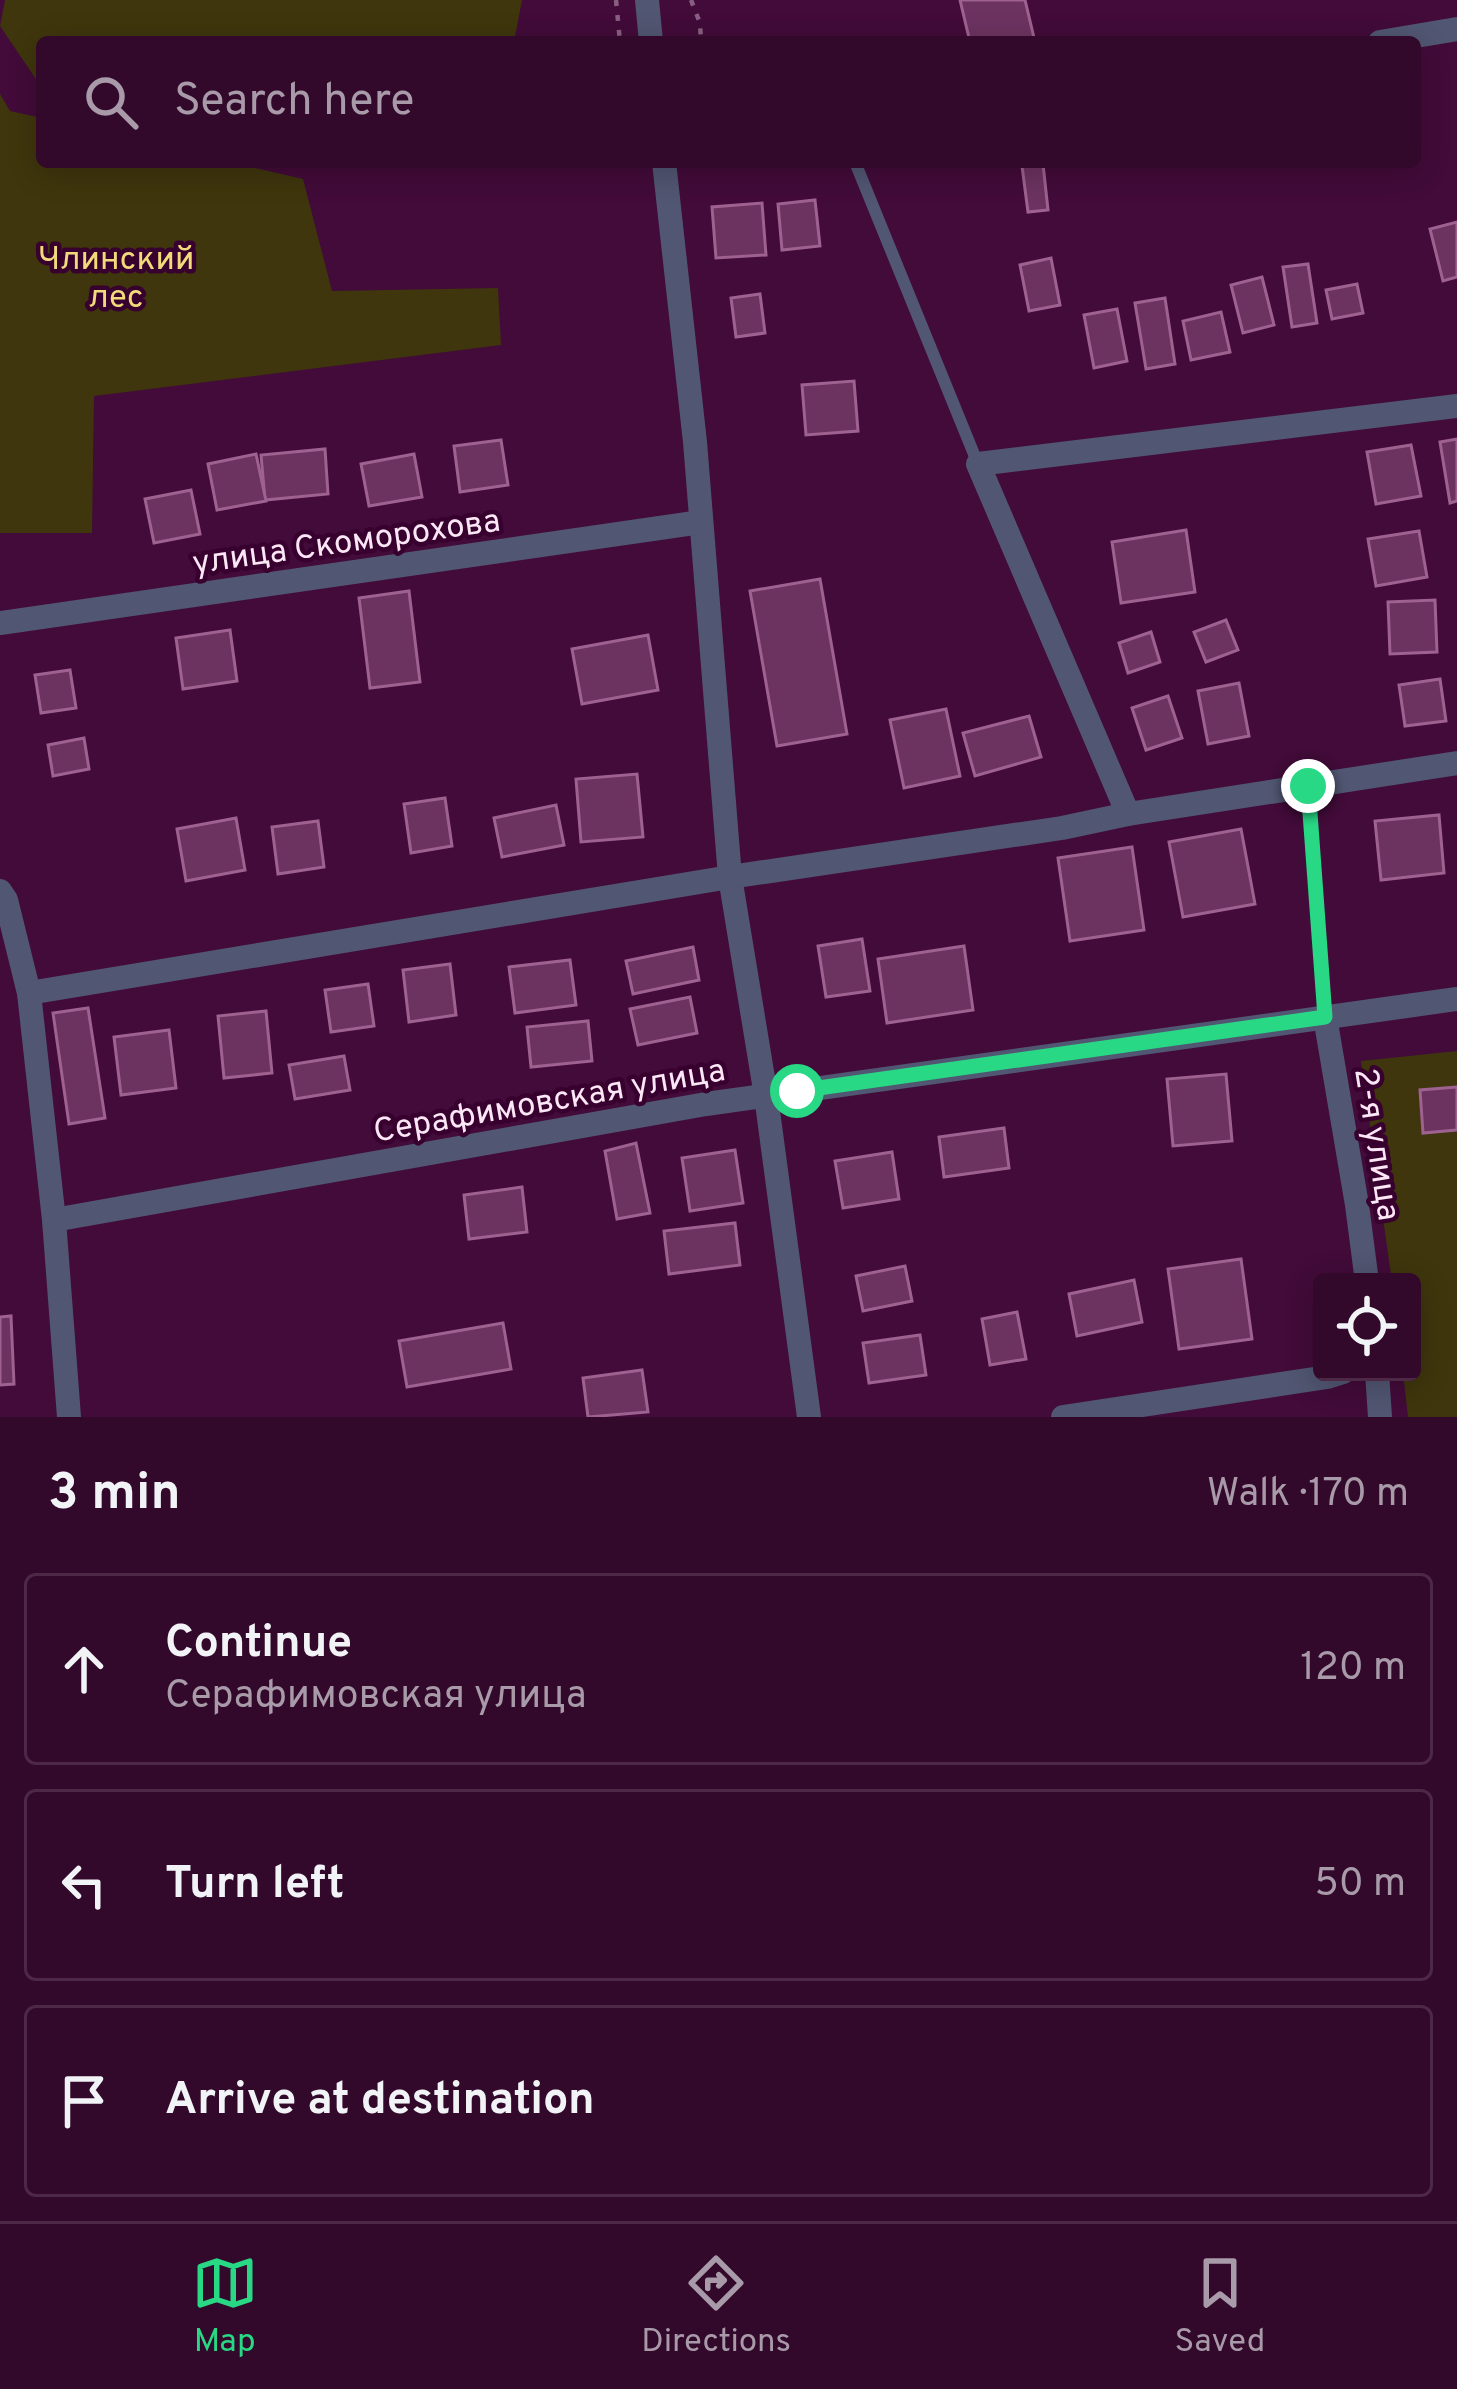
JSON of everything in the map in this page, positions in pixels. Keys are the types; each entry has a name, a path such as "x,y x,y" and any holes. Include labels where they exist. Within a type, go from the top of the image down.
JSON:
{"street":[{"path":"647,0 650,36"},
{"path":"1416,36 1457,29"},
{"path":"671,168 730,877 766,1096 809,1417"},
{"path":"1128,814 978,464 1457,406"},
{"name":"улица Скоморохова","path":"0,623 701,522"},
{"path":"29,993 1457,763"},
{"path":"0,890 29,993 69,1417"},
{"name":"Серафимовская улица","path":"54,1220 766,1096 1457,999"},
{"name":"2-я улица","path":"1325,1017 1358,1204 1365,1273"},
{"path":"1063,1417 1313,1379"},
{"path":"1378,1381 1380,1417"}],"lane":[{"path":"857,168 978,464"},
{"path":"1308,786 1325,1017"}],"path":[{"path":"616,0 619,36"},
{"path":"691,0 701,36"}],"green space":[{"path":"5,0 522,0 515,36 36,36 36,79 0,26"},
{"name":"Члинский лес","path":"0,94 10,111 36,117 36,168 255,168 303,179 332,291 498,288 501,345 94,396 92,533 0,533"},
{"path":"1457,1051 1457,1417 1408,1417 1404,1381 1421,1381 1421,1273 1391,1273 1361,1061"}],"building":[{"path":"960,0 1025,0 1034,36 969,36"},
{"path":"1022,168 1043,168 1048,210 1028,212"},
{"path":"815,200 820,246 782,250 778,204"},
{"path":"762,203 766,255 716,258 712,207"},
{"path":"1457,222 1457,277 1443,281 1430,229"},
{"path":"1051,258 1060,305 1029,311 1020,265"},
{"path":"1308,264 1317,323 1292,327 1283,267"},
{"path":"1262,277 1274,325 1243,333 1231,285"},
{"path":"1357,284 1363,313 1332,319 1326,290"},
{"path":"760,294 765,333 736,337 731,298"},
{"path":"1165,298 1175,364 1146,369 1135,303"},
{"path":"1117,309 1127,361 1094,368 1084,315"},
{"path":"1221,312 1230,352 1191,360 1183,321"},
{"path":"854,381 858,431 806,435 802,385"},
{"path":"1457,439 1457,501 1450,503 1440,442"},
{"path":"501,440 508,485 460,492 454,446"},
{"path":"1411,445 1421,496 1376,504 1367,452"},
{"path":"325,449 328,494 265,500 261,455"},
{"path":"256,454 266,501 217,510 208,464"},
{"path":"414,454 422,497 369,506 361,464"},
{"path":"191,490 200,534 154,543 145,499"},
{"path":"1186,530 1195,592 1121,603 1112,542"},
{"path":"1419,531 1427,577 1376,586 1368,539"},
{"path":"820,579 847,734 777,746 750,591"},
{"path":"409,591 420,682 370,688 359,598"},
{"path":"1435,600 1437,652 1390,654 1388,602"},
{"path":"1226,620 1238,650 1206,662 1194,632"},
{"path":"230,630 237,681 183,689 176,638"},
{"path":"1151,632 1160,662 1128,673 1119,643"},
{"path":"648,635 658,690 582,704 572,649"},
{"path":"70,670 76,708 41,713 35,675"},
{"path":"1440,679 1446,721 1405,726 1399,685"},
{"path":"1239,683 1249,736 1208,744 1198,691"},
{"path":"1168,696 1182,738 1146,750 1132,708"},
{"path":"946,709 960,776 904,788 890,720"},
{"path":"1029,716 1041,757 975,776 963,733"},
{"path":"84,738 89,769 53,776 48,745"},
{"path":"637,774 643,837 581,842 576,779"},
{"path":"445,798 452,846 411,853 404,804"},
{"path":"556,805 564,845 502,857 494,818"},
{"path":"1439,815 1444,873 1381,880 1375,821"},
{"path":"236,818 245,870 186,881 177,829"},
{"path":"318,821 324,867 278,874 272,827"},
{"path":"1241,829 1255,904 1183,917 1169,842"},
{"path":"1132,847 1144,930 1070,941 1058,858"},
{"path":"862,939 870,991 826,997 818,946"},
{"path":"964,946 973,1010 887,1023 878,959"},
{"path":"693,947 699,980 633,994 626,961"},
{"path":"570,960 576,1005 515,1013 509,967"},
{"path":"450,964 456,1015 409,1022 403,970"},
{"path":"368,984 374,1026 331,1032 325,990"},
{"path":"690,997 697,1033 638,1045 630,1009"},
{"path":"88,1008 105,1118 69,1124 53,1013"},
{"path":"266,1011 272,1073 224,1078 218,1016"},
{"path":"588,1021 592,1061 531,1067 527,1027"},
{"path":"169,1030 176,1088 121,1095 114,1037"},
{"path":"344,1056 350,1090 295,1099 289,1065"},
{"path":"1226,1074 1232,1141 1173,1146 1167,1079"},
{"path":"1457,1087 1457,1130 1423,1133 1420,1090"},
{"path":"1004,1128 1009,1168 944,1177 939,1137"},
{"path":"636,1143 650,1213 617,1219 605,1151"},
{"path":"735,1150 743,1203 690,1211 682,1158"},
{"path":"892,1152 899,1199 843,1208 835,1161"},
{"path":"522,1187 527,1232 469,1239 464,1195"},
{"path":"735,1223 740,1265 669,1274 664,1231"},
{"path":"1241,1259 1252,1339 1179,1349 1168,1269"},
{"path":"905,1266 912,1301 863,1311 856,1276"},
{"path":"1134,1280 1142,1322 1077,1336 1069,1294"},
{"path":"1017,1312 1026,1359 990,1365 982,1319"},
{"path":"11,1316 14,1384 0,1385 0,1317"},
{"path":"503,1323 511,1369 407,1387 399,1341"},
{"path":"920,1335 926,1375 869,1383 863,1343"},
{"path":"642,1370 648,1412 588,1417 583,1378"}],"route":[{"path":"797,1091 1325,1017 1308,786"}]}
